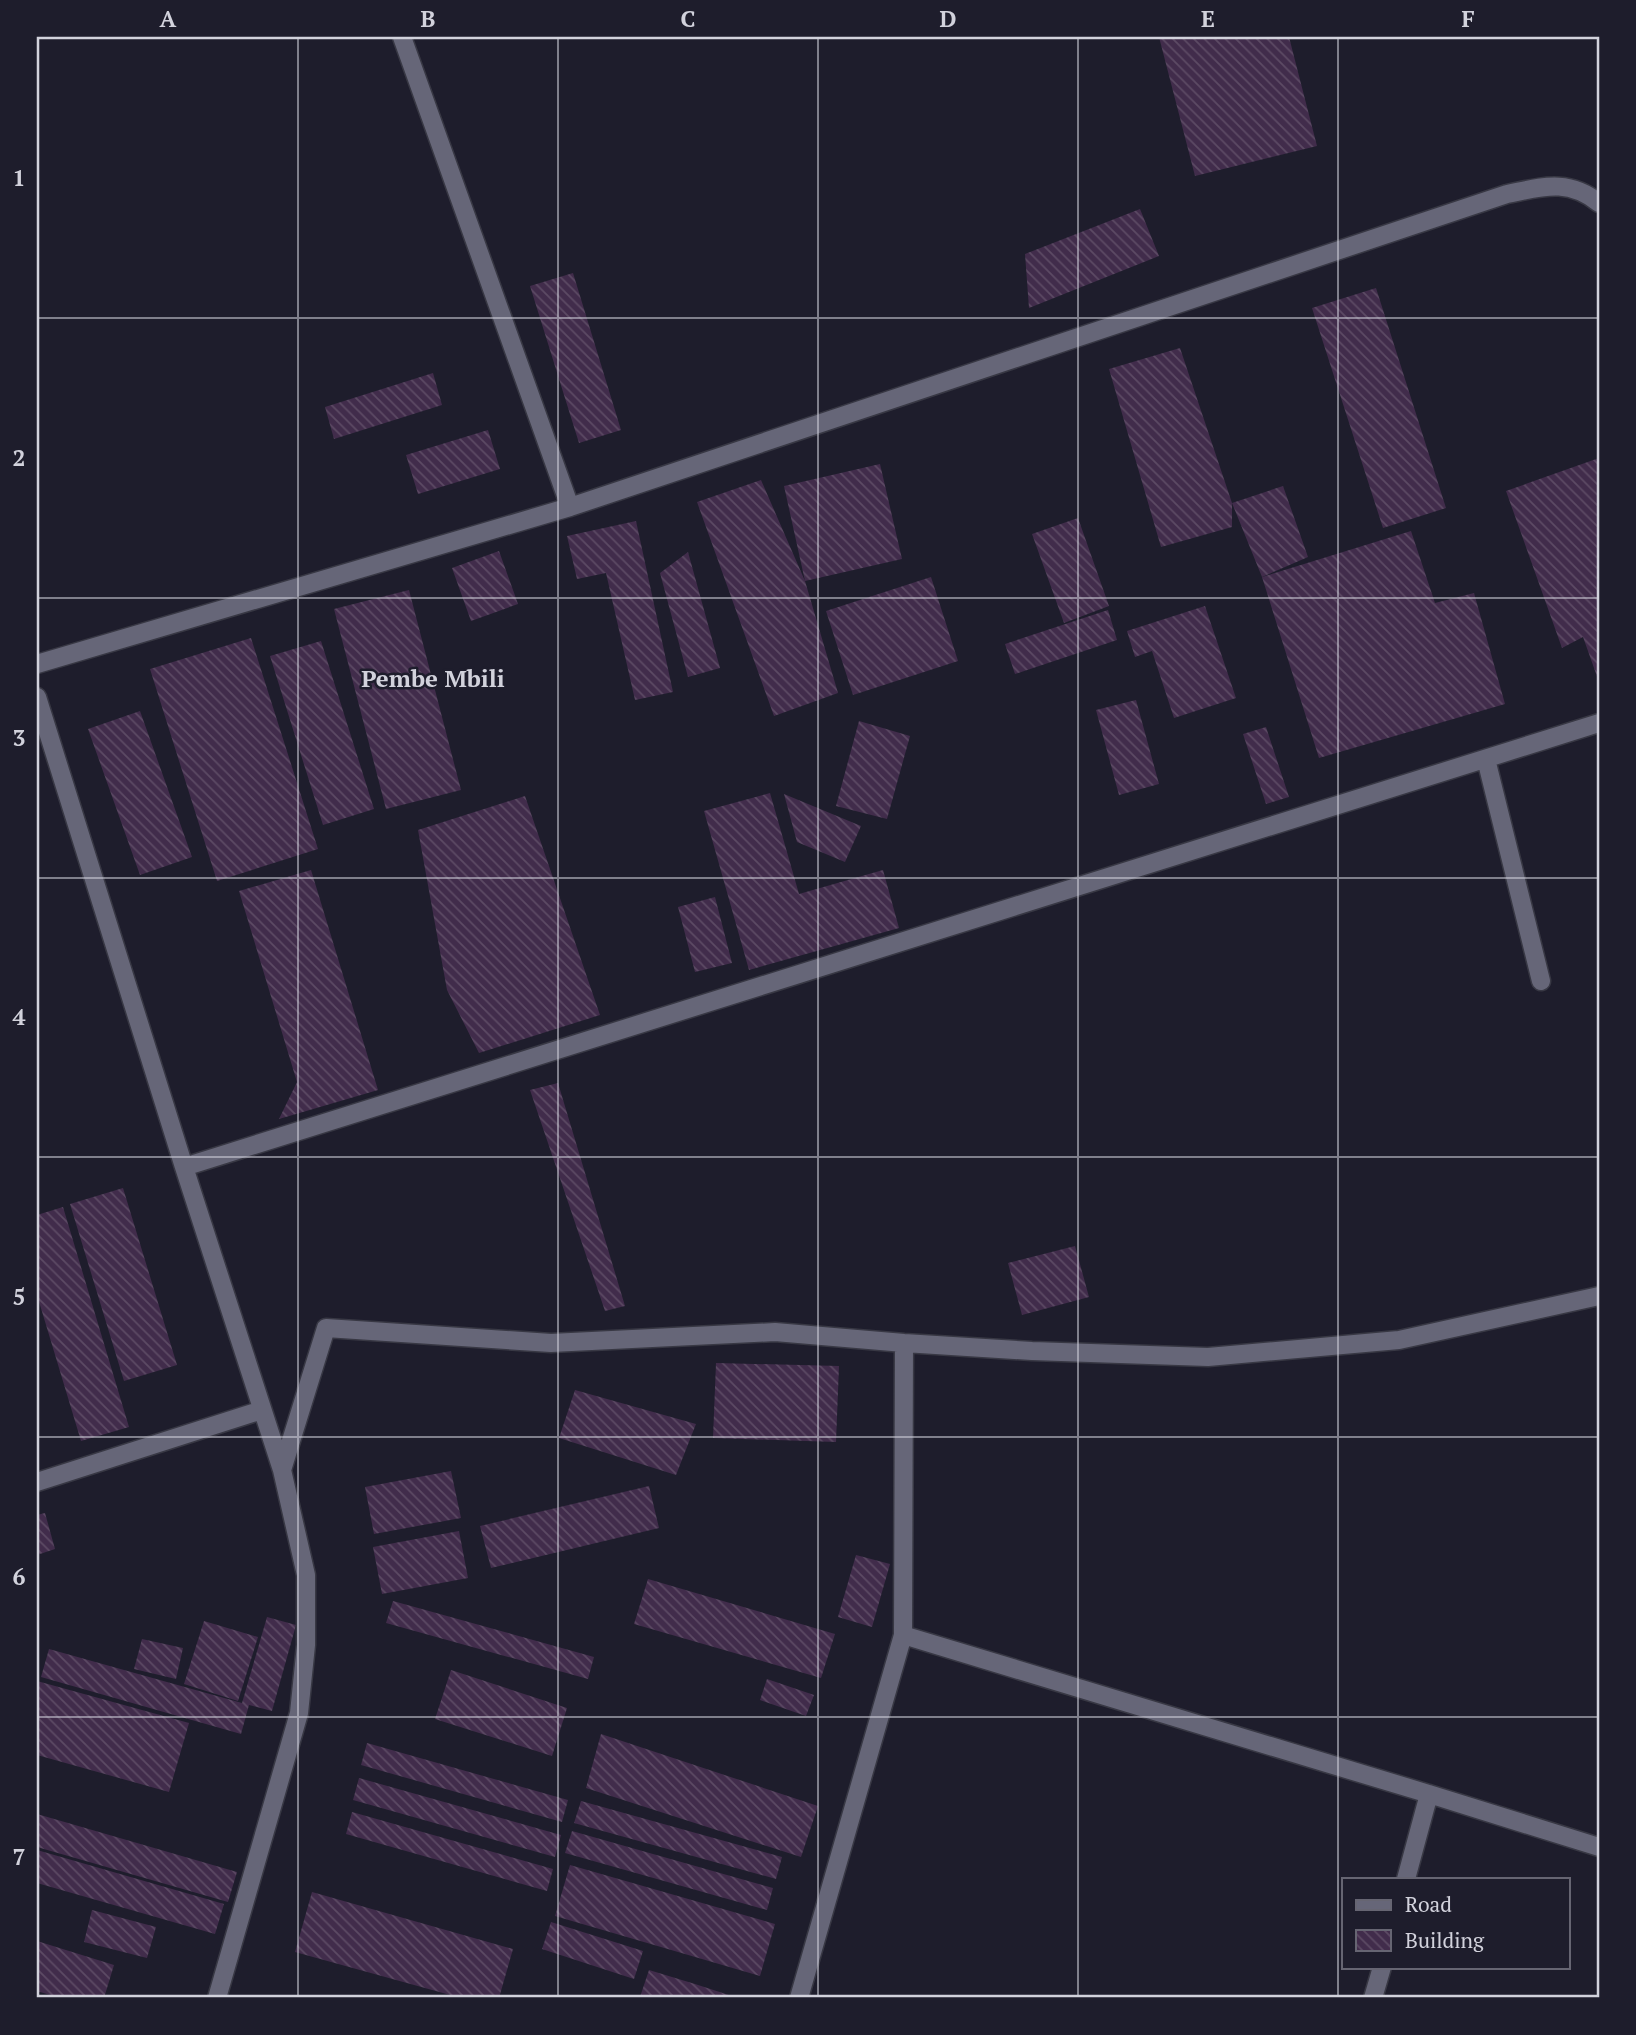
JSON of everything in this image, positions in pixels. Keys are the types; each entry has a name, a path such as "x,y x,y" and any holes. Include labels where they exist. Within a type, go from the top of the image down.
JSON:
{"street":[{"path":"402,37 570,507"},
{"path":"37,664 570,507 1507,194 1542,187 1571,187 1599,203"},
{"path":"37,697 282,1470 306,1575 306,1644 299,1713 217,1998"},
{"path":"184,1167 1599,723"},
{"path":"1486,759 1541,981"},
{"path":"282,1470 326,1328 551,1343 775,1332 1032,1351 1208,1357 1399,1340 1599,1296"},
{"path":"799,1998 903,1635 904,1343"},
{"path":"37,1482 262,1410"},
{"path":"903,1635 1599,1847"},
{"path":"1406,1878 1429,1794"},
{"path":"1373,1998 1382,1968"}],"building":[{"path":"1159,37 1289,37 1317,146 1195,176"},
{"path":"1140,209 1159,256 1029,308 1025,254"},
{"path":"573,273 621,430 579,443 530,286"},
{"path":"1376,288 1446,508 1383,528 1312,308"},
{"path":"1180,348 1232,503 1232,527 1161,547 1109,369"},
{"path":"433,373 442,405 334,439 325,407"},
{"path":"488,430 500,469 418,494 406,455"},
{"path":"1599,458 1599,682 1583,637 1562,648 1506,491"},
{"path":"880,464 902,559 805,581 784,486"},
{"path":"761,480 805,581 838,693 774,716 697,502"},
{"path":"1283,486 1308,557 1262,577 1232,503"},
{"path":"1078,518 1109,606 1064,623 1032,534"},
{"path":"636,521 673,692 635,700 606,573 577,579 567,536"},
{"path":"1411,531 1435,603 1474,593 1505,704 1319,758 1262,577"},
{"path":"499,551 518,604 471,621 452,568"},
{"path":"688,552 720,668 688,677 660,573"},
{"path":"931,577 958,661 853,695 826,611"},
{"path":"409,590 461,790 386,809 334,609"},
{"path":"1205,606 1236,698 1174,718 1152,651 1135,657 1127,631"},
{"path":"1108,610 1117,640 1015,674 1005,644"},
{"path":"251,638 318,849 217,881 150,669"},
{"path":"321,641 374,809 323,825 270,656"},
{"path":"1136,700 1159,784 1119,795 1096,710"},
{"path":"140,711 192,857 140,875 88,729"},
{"path":"859,721 910,736 887,819 836,806"},
{"path":"1266,727 1289,797 1266,804 1243,734"},
{"path":"770,793 799,894 883,870 899,928 749,970 704,811"},
{"path":"784,794 861,826 845,862 797,842"},
{"path":"525,796 600,1015 479,1053 447,990 418,830"},
{"path":"311,870 378,1090 279,1119 297,1082 239,891"},
{"path":"715,897 732,963 695,972 678,907"},
{"path":"558,1083 625,1306 605,1311 530,1090"},
{"path":"123,1188 177,1365 124,1381 70,1204"},
{"path":"63,1207 129,1427 81,1441 37,1295 37,1215"},
{"path":"1075,1246 1089,1297 1022,1315 1008,1263"},
{"path":"716,1363 839,1366 836,1442 713,1438"},
{"path":"575,1390 696,1424 676,1475 559,1438"},
{"path":"451,1471 461,1518 374,1534 365,1487"},
{"path":"649,1486 659,1528 491,1568 480,1526"},
{"path":"45,1513 55,1549 37,1555 37,1515"},
{"path":"459,1531 468,1578 382,1594 373,1547"},
{"path":"856,1555 890,1564 872,1627 838,1617"},
{"path":"648,1579 835,1634 821,1678 634,1624"},
{"path":"393,1601 594,1657 588,1679 386,1623"},
{"path":"267,1617 296,1625 272,1711 249,1705 241,1734 41,1677 49,1649 242,1703"},
{"path":"204,1621 258,1637 238,1701 184,1684"},
{"path":"142,1639 183,1648 176,1679 134,1669"},
{"path":"451,1670 567,1708 552,1756 435,1719"},
{"path":"767,1679 814,1695 806,1716 760,1700"},
{"path":"37,1681 189,1723 169,1792 37,1755"},
{"path":"601,1734 818,1806 801,1857 586,1788"},
{"path":"367,1743 568,1800 562,1822 361,1765"},
{"path":"359,1778 561,1835 555,1857 353,1800"},
{"path":"581,1801 782,1857 776,1879 574,1823"},
{"path":"352,1812 553,1869 547,1891 346,1834"},
{"path":"37,1814 237,1872 228,1902 37,1847"},
{"path":"572,1831 773,1888 767,1910 565,1853"},
{"path":"37,1850 224,1904 215,1934 37,1883"},
{"path":"570,1865 775,1924 760,1976 555,1916"},
{"path":"312,1892 513,1949 499,1998 461,1998 295,1952"},
{"path":"92,1910 156,1927 147,1958 84,1942"},
{"path":"551,1922 643,1951 634,1979 542,1949"},
{"path":"37,1941 114,1965 104,1998 60,1998 37,1991"},
{"path":"649,1970 695,1984 738,1998 640,1997"}],"district":[{"name":"Pembe Mbili","path":"433,679"}]}
